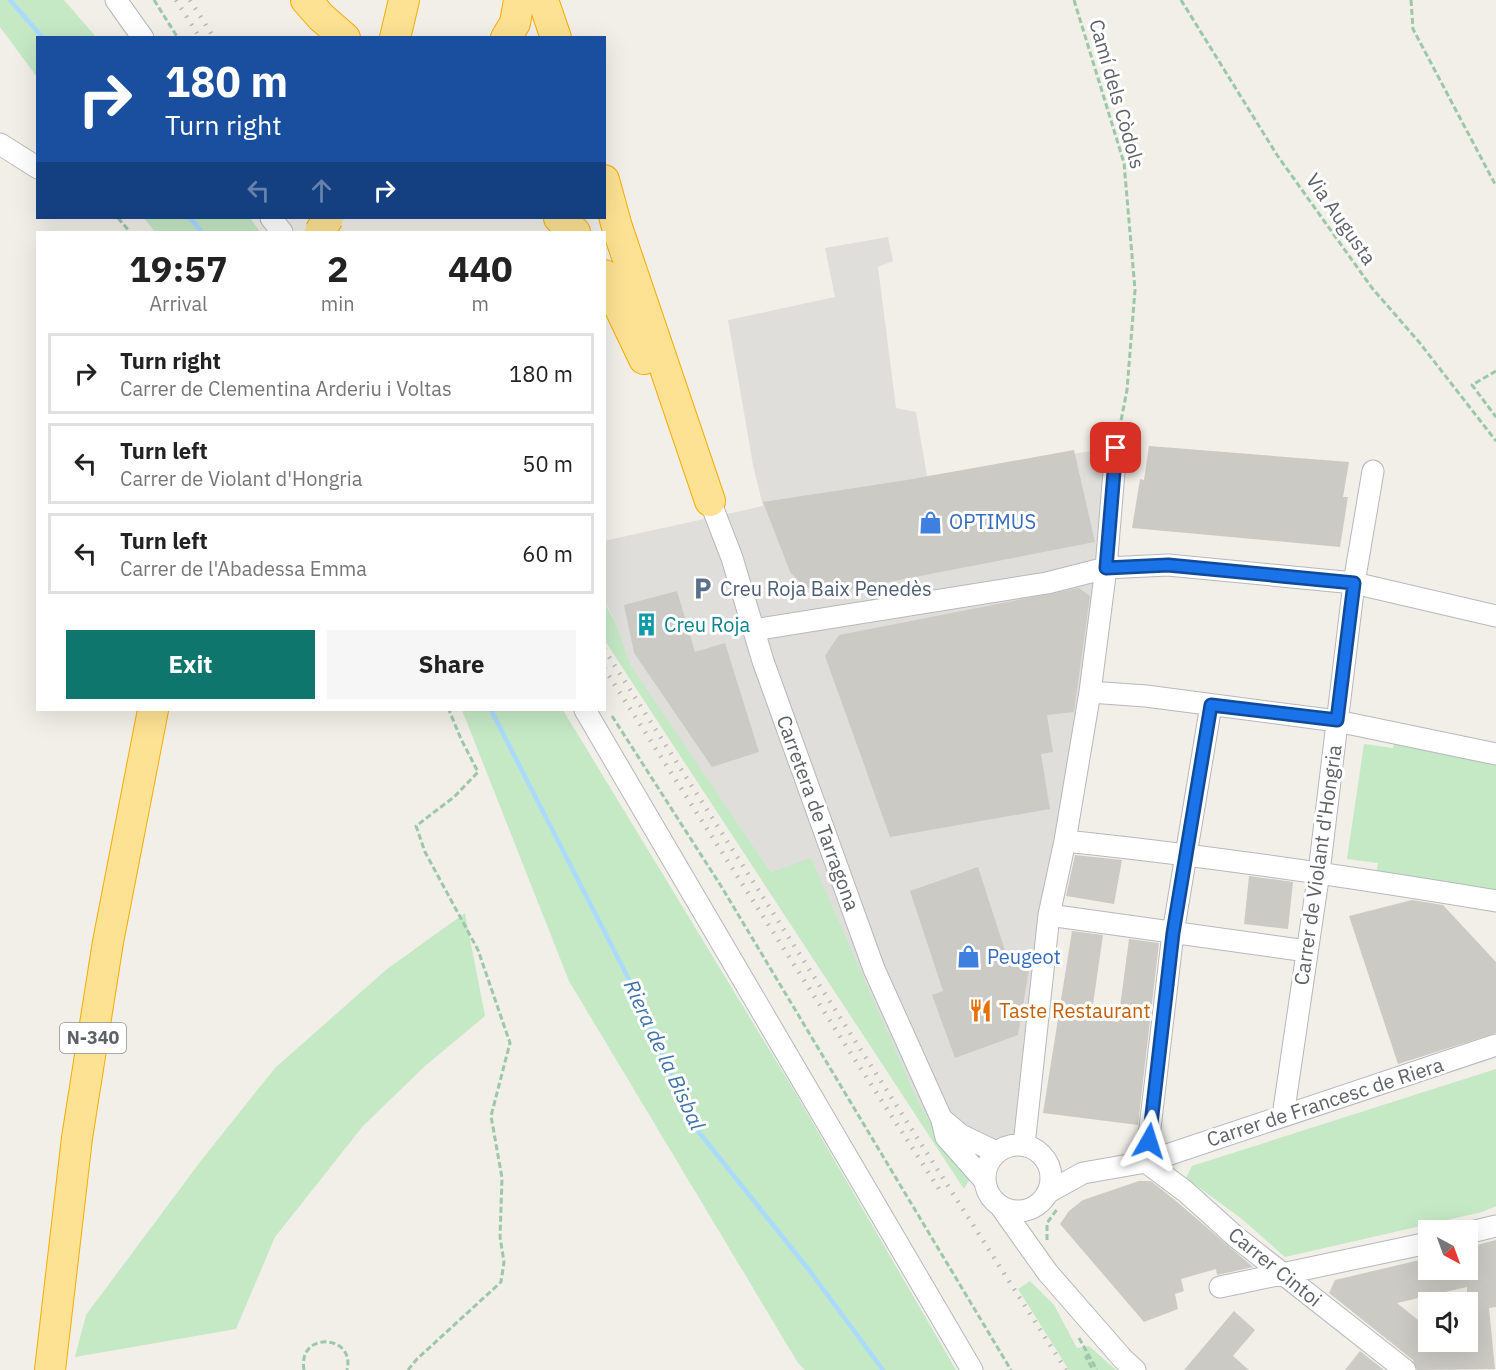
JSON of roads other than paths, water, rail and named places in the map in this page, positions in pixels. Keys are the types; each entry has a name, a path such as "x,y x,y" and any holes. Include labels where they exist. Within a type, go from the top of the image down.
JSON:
{"highway":[{"path":"306,0 343,36"},
{"path":"395,36 404,0"},
{"path":"507,36 515,23 519,0"},
{"path":"543,0 555,36"},
{"path":"606,192 610,217 710,501"},
{"path":"560,219 573,231"},
{"path":"606,279 638,344 674,435 710,501"},
{"name":"N-340","path":"50,1370 77,1138 108,942 153,711"}],"street":[{"path":"116,0 142,36"},
{"path":"0,144 36,167"},
{"path":"1024,1145 1049,915 1065,841 1090,692 1106,568 1116,448"},
{"name":"Carrer de Violant d'Hongria","path":"1283,1116 1319,872 1354,583 1373,471"},
{"name":"Carretera de Tarragona","path":"710,501 732,558 763,661 874,969 942,1120 946,1137 985,1181"},
{"path":"754,630 1047,583 1106,568 1168,565 1354,583 1496,616"},
{"path":"1090,692 1146,696 1337,720 1496,754"},
{"path":"1146,1162 1173,933 1211,705"},
{"path":"586,711 972,1370"},
{"path":"1065,841 1319,872 1496,901"},
{"path":"1049,915 1307,951"},
{"name":"Carrer de Francesc de Riera","path":"1050,1199 1083,1173 1146,1162 1496,1045"},
{"name":"Carretera de Tarragona","path":"942,1120 961,1135 996,1152"},
{"path":"1040,1248 1050,1199 1049,1165 1035,1149 1024,1145 1005,1147 989,1160 985,1170 987,1191 1040,1248 1048,1273 1123,1359 1136,1370"},
{"path":"1043,1156 1058,1160 1083,1173"},
{"name":"Carrer Cintoi","path":"1146,1162 1405,1370"},
{"path":"1001,1207 1020,1211 1050,1199"},
{"path":"1478,1230 1496,1226"},
{"path":"1220,1287 1418,1245"}],"waterway":[{"name":"Riera de la Bisbal","path":"10,0 41,36"},
{"name":"Riera de la Bisbal","path":"191,219 201,231"},
{"name":"Riera de la Bisbal","path":"492,711 643,1007 690,1121 809,1270 883,1370"}],"railway":[{"path":"176,0 199,36"},
{"path":"190,0 213,36"},
{"path":"318,219 326,231"},
{"path":"330,219 338,231"},
{"path":"606,652 1066,1370"},
{"path":"606,671 943,1195"}],"place":[{"name":"OPTIMUS","path":"931,522"},
{"name":"Creu Roja Baix Penedès","path":"702,589"},
{"name":"Creu Roja","path":"646,625"},
{"name":"Peugeot","path":"969,957"},
{"name":"Taste Restaurant","path":"981,1011"}]}
